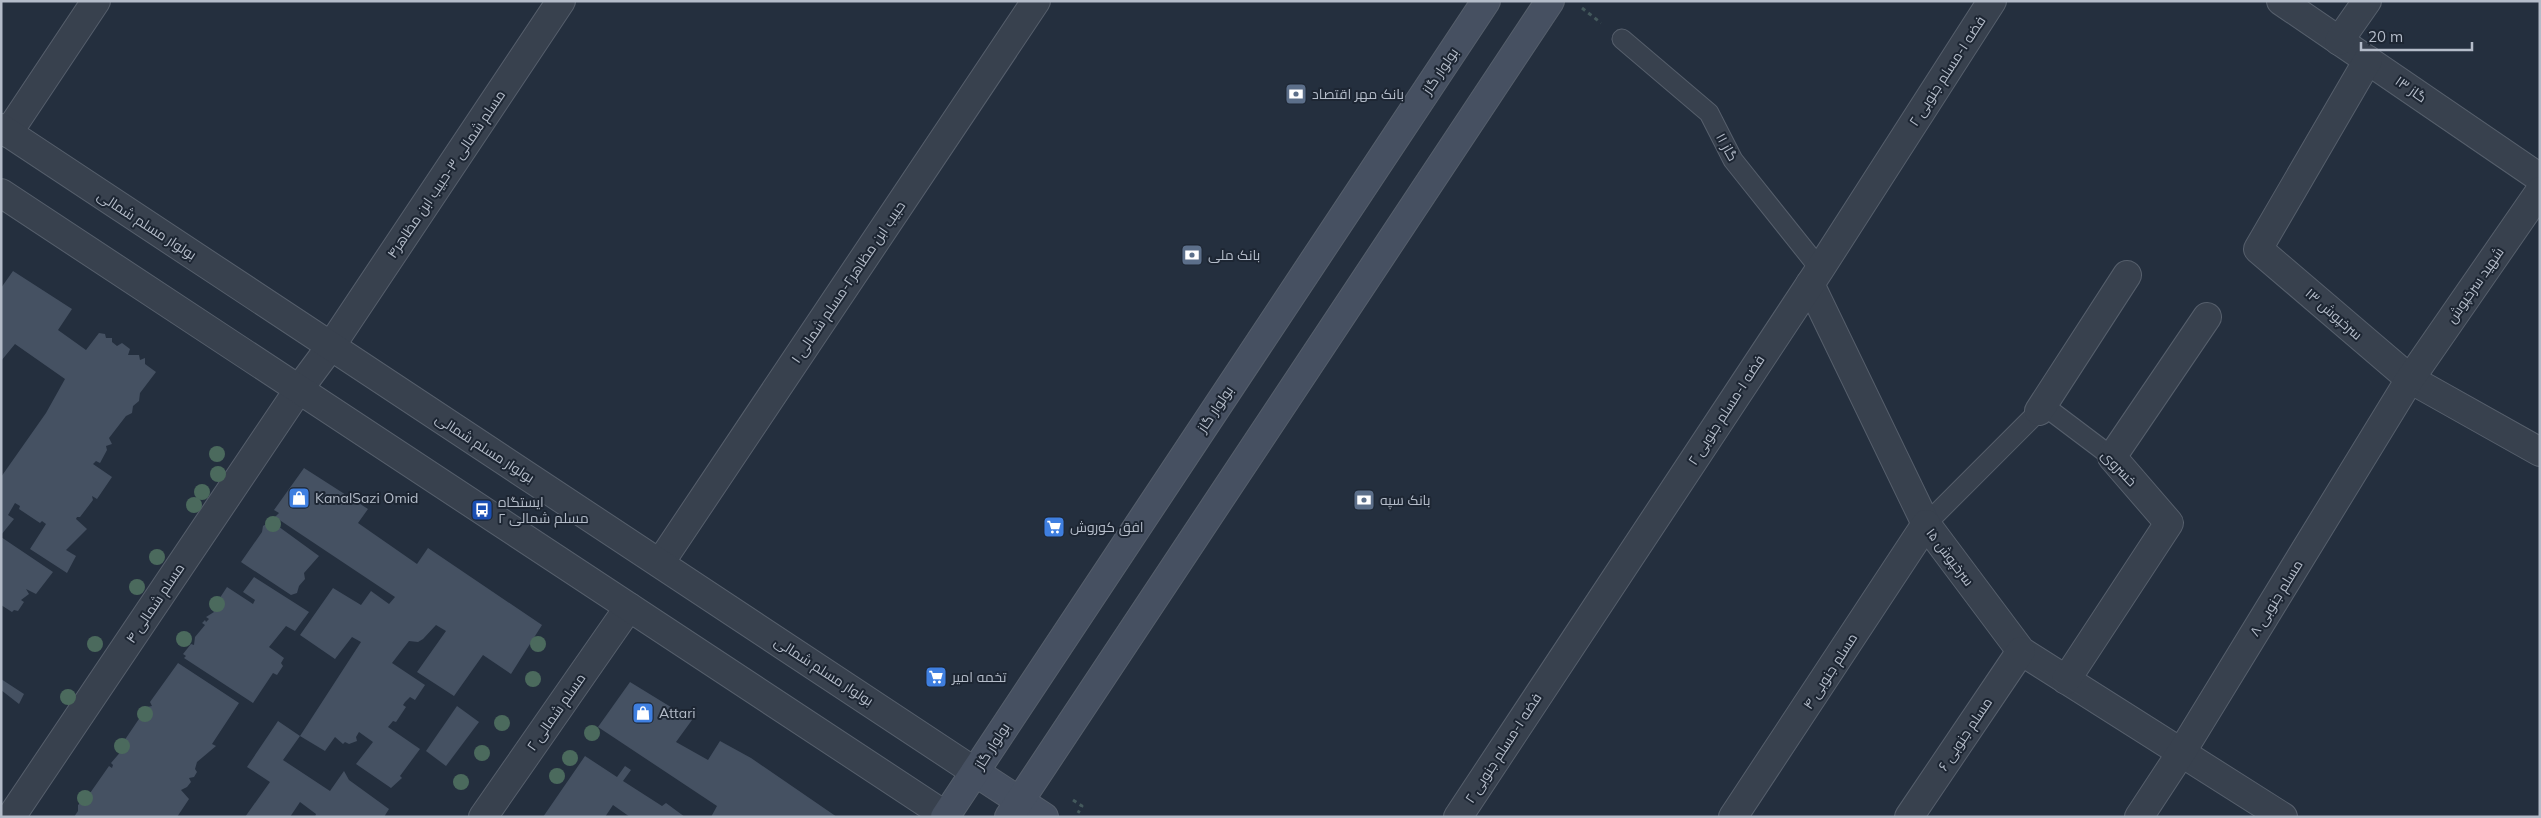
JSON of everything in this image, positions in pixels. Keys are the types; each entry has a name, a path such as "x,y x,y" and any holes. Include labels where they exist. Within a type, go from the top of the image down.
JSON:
{"main road":[{"name":"بولوار گاز","path":"947,816 1486,1"},
{"path":"1014,809 1550,1"},
{"name":"بولوار مسلم شمالی","path":"975,772 1014,809 1044,817"}],"street":[{"path":"5,131 96,1"},
{"name":"مسلم شمالی ۳-حبیب ابن مظاهر۴","path":"299,389 331,346 561,1"},
{"name":"حبیب ابن مظاهر۲-مسلم شمالی ۱","path":"660,563 1036,1"},
{"name":"فضه ۱-مسلم جنوبی ۲","path":"1458,817 1815,276 1992,1"},
{"name":"گاز ۱۳","path":"2281,1 2540,178"},
{"path":"2340,41 2367,1"},
{"name":"سرخپوش ۱۳","path":"2368,60 2258,249 2410,379 2540,452"},
{"name":"بولوار مسلم شمالی","path":"5,131 975,772"},
{"name":"شهید سرخپوش","path":"2410,379 2540,191"},
{"path":"1,193 947,816"},
{"name":"سرخپوش ۱۵","path":"1815,276 1926,524 2021,651 2283,817"},
{"path":"2039,411 2127,276"},
{"path":"2112,457 2207,317"},
{"name":"مسلم جنوبی ۸","path":"2139,817 2181,753 2410,379"},
{"name":"مسلم شمالی ۴","path":"11,817 299,389"},
{"name":"خسروی","path":"2066,680 2169,523 2112,457"},
{"name":"مسلم جنوبی ۴","path":"1733,817 1926,524"},
{"name":"مسلم شمالی ۲","path":"483,817 629,607"},
{"name":"مسلم جنوبی ۶","path":"1909,817 2021,651"}],"lane":[{"name":"گاز ۱۱","path":"1622,39 1709,113 1734,160 1815,276"},
{"name":"خسروی","path":"2039,411 2051,411 2112,457"},
{"path":"1926,524 2039,411"}],"building":[{"path":"13,271 72,309 58,330 86,350 99,333 105,334 106,338 112,338 112,342 117,346 122,343 130,349 128,355 139,355 140,360 145,358 145,364 156,372 140,393 139,401 133,406 132,413 126,416 109,438 112,444 106,446 107,450 100,463 96,461 93,464 112,477 97,499 92,496 93,500 80,517 76,519 87,529 66,550 76,556 67,573 30,549 46,524 42,521 40,523 19,509 20,506 15,503 8,515 14,519 1,535 1,477 46,413 65,379 15,344 1,361 1,288"},
{"path":"304,468 368,509 358,523 417,564 428,548 542,625 511,674 483,655 454,696 417,672 446,631 436,625 418,642 409,641 392,663 425,685 415,700 410,697 405,702 403,705 406,707 396,722 393,721 388,727 420,749 400,776 402,778 391,788 356,764 373,742 359,732 356,737 357,741 349,744 345,742 343,744 335,737 325,751 300,736 361,642 352,637 335,659 300,635 333,588 361,605 371,591 389,604 395,597 275,517 279,513 274,510"},
{"path":"271,521 319,556 304,573 305,579 299,586 297,593 291,595 241,562 262,532 263,526"},
{"path":"1,537 53,572 36,594 26,589 29,594 21,600 24,602 18,611 14,610 12,612 1,605"},
{"path":"254,577 309,612 295,631 286,626 269,647 284,658 281,663 283,666 277,675 273,673 253,703 184,658 186,656 183,654 191,644 194,645 195,637 205,625 202,623 205,620 206,622 209,619 206,617 214,612 212,610 227,587 253,604 255,600 243,592"},
{"path":"178,663 239,703 212,744 216,746 197,762 195,769 197,772 194,777 189,778 191,782 187,787 181,790 189,799 177,817 74,817 78,811 78,805 88,796 109,766 112,768 113,765 111,763 123,749 120,747 147,707 152,706 150,702"},
{"path":"1,679 24,694 19,704 1,690"},
{"path":"630,682 692,720 676,742 708,760 720,741 751,758 837,817 711,817 717,806 598,727"},
{"path":"457,706 479,722 446,766 426,751"},
{"path":"278,721 300,736 283,760 330,791 344,771 349,780 389,809 384,817 315,817 316,814 300,802 290,817 245,817 270,782 247,767"},
{"path":"585,756 617,777 625,766 631,770 623,781 662,806 666,803 685,817 630,817 613,805 605,817 543,817"}],"place":[{"name":"بانک مهر اقتصاد","path":"1296,94"},
{"name":"بانک ملی","path":"1192,255"},
{"name":"KanalSazi Omid","path":"299,498"},
{"name":"بانک سپه","path":"1364,500"},
{"name":"ایستگاه مسلم شمالی ۲","path":"482,510"},
{"name":"افق کوروش","path":"1054,527"},
{"name":"تخمه امیر","path":"936,677"},
{"name":"Attari","path":"643,713"}]}
